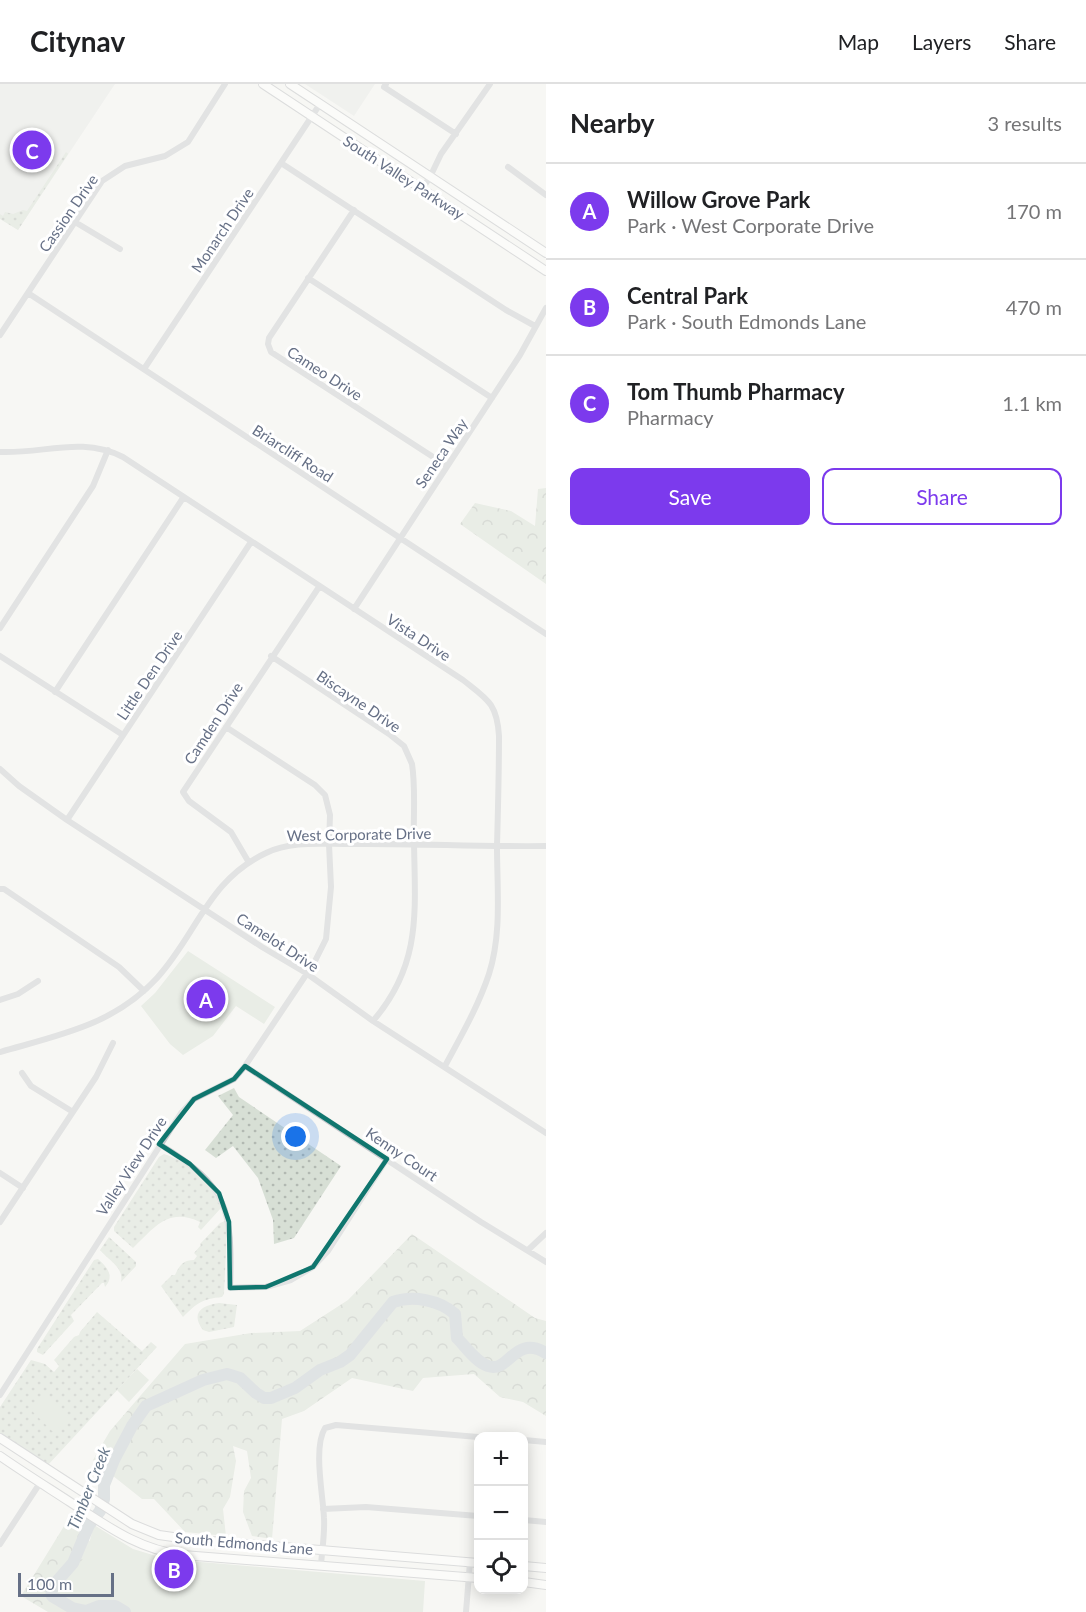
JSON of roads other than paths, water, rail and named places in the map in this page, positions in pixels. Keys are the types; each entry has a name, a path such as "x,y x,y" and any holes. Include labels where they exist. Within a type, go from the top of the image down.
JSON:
{"main road":[{"name":"South Valley Parkway","path":"262,84 546,271"},
{"name":"South Valley Parkway","path":"290,84 546,253"},
{"name":"South Edmonds Lane","path":"0,1438 120,1516 148,1531 178,1538 474,1562"},
{"name":"South Edmonds Lane","path":"0,1456 112,1530 147,1547 175,1554 474,1578"},
{"path":"528,1566 546,1568"},
{"path":"528,1583 546,1585"}],"street":[{"name":"Cassion Drive","path":"0,335 102,181 125,166 165,156 188,142 225,84"},
{"path":"422,189 441,154 490,84"},
{"path":"385,86 456,134"},
{"name":"Monarch Drive","path":"144,369 320,104"},
{"path":"281,163 506,310 535,326"},
{"path":"508,168 546,195"},
{"name":"Cameo Drive","path":"354,210 269,338 270,352 447,466"},
{"path":"75,222 120,249"},
{"path":"308,278 492,398"},
{"name":"Briarcliff Road","path":"28,293 546,634"},
{"name":"Seneca Way","path":"354,609 520,355 546,308"},
{"name":"Vista Drive","path":"0,452 17,453 80,445 108,450 123,457 463,680 490,702 498,720 499,736 497,846 499,895 494,956 474,1011 445,1066"},
{"path":"0,628 93,486 108,450"},
{"path":"55,692 183,498"},
{"name":"Little Den Drive","path":"67,820 251,543"},
{"name":"Camden Drive","path":"248,861 231,832 189,801 183,792 271,656 319,587"},
{"path":"0,656 123,735"},
{"name":"Biscayne Drive","path":"271,656 404,746 412,764 416,907 411,945 395,991 373,1021"},
{"name":"Valley View Drive","path":"0,1395 181,1113 194,1099 234,1078 245,1066 322,950 329,927 331,887 330,815 325,795 315,785 225,727"},
{"name":"Camelot Drive","path":"0,770 67,820 262,947 306,973 373,1021 546,1133"},
{"name":"West Corporate Drive","path":"0,1052 88,1026 128,1004 144,991 163,970 228,879 248,861 268,852 285,846 329,844 546,846"},
{"path":"0,889 14,896 119,967 144,991"},
{"path":"0,1000 18,994 38,981"},
{"path":"0,1222 96,1077 113,1043"},
{"name":"Kenny Court","path":"245,1066 481,1222 546,1262"},
{"path":"22,1073 31,1086 73,1112"},
{"path":"159,1144 190,1164 208,1179 219,1193 228,1222 231,1252 230,1288 266,1287 291,1280 314,1267 328,1251 387,1159"},
{"path":"0,1173 23,1188"},
{"path":"528,1250 546,1233"},
{"path":"321,1565 323,1509 320,1464 322,1435 328,1426 474,1437"},
{"path":"528,1440 546,1442"},
{"path":"0,1544 40,1482"},
{"path":"323,1509 366,1507 474,1516"},
{"path":"528,1520 546,1522"},
{"path":"466,1612 469,1577 474,1562"}],"waterway":[{"name":"Timber Creek","path":"125,1612 115,1606 99,1606 86,1611 72,1608 52,1596 51,1588 73,1563 89,1525 100,1511 104,1499 104,1485 114,1460 132,1426 146,1406 203,1380 227,1374 240,1378 264,1398 271,1398 295,1388 320,1370 350,1355 393,1302 401,1300 426,1300 449,1309 455,1314 457,1338 475,1358 488,1366 501,1365 526,1348 535,1348 546,1353"}],"place":[{"name":"Tom Thumb Pharmacy","path":"32,150"},
{"name":"Willow Grove Park","path":"206,999"},
{"name":"Central Park","path":"174,1569"}]}
